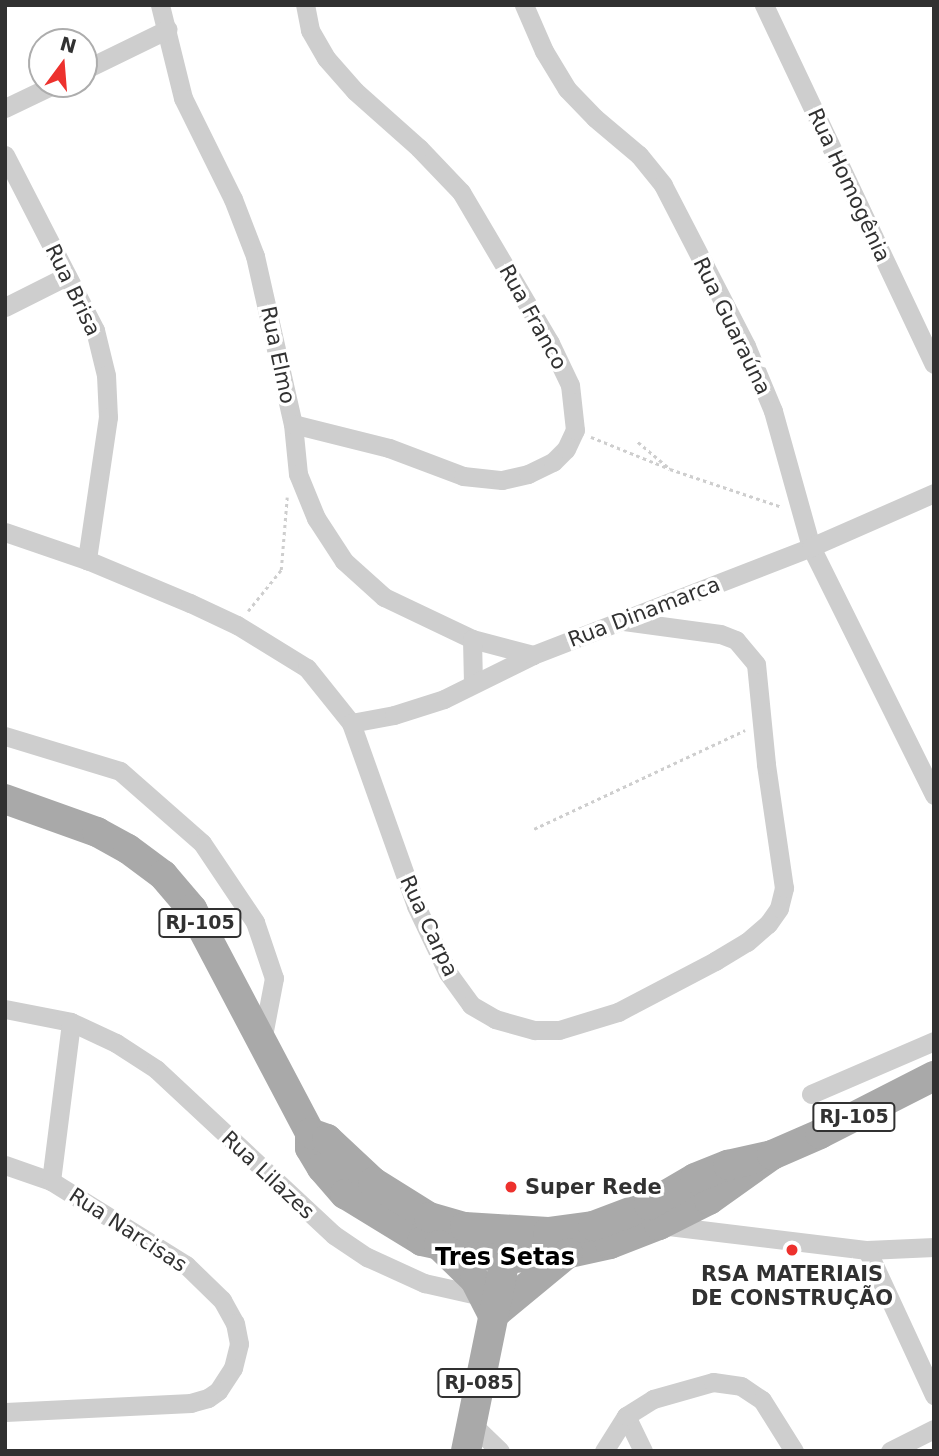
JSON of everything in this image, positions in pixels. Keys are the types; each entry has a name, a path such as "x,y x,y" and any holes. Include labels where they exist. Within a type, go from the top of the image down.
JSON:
{"main road":[{"name":"RJ-105","path":"5,799 97,832 128,849 163,875 192,909 310,1133 310,1148 322,1168 345,1194 393,1226 422,1241 505,1259 569,1253 610,1244 659,1225 721,1193 772,1155 934,1076"},
{"name":"RJ-105","path":"310,1133 327,1139 373,1182 418,1210 465,1227 548,1231 593,1226 649,1205 695,1178 728,1165 772,1155"},
{"path":"465,1227 505,1259 548,1231"},
{"path":"439,1245 459,1262 487,1305 569,1253"},
{"name":"RJ-085","path":"469,1437 487,1305 505,1259"}],"street":[{"name":"Rua Elmo","path":"160,5 183,98 233,199 255,256 293,424 298,474 316,519 344,561 384,597 472,639 533,655"},
{"name":"Rua Franco","path":"305,5 310,30 326,58 355,91 419,148 461,192 550,343 570,385 575,430"},
{"name":"Rua Guaraúna","path":"524,5 544,51 567,89 595,118 639,155 663,185 750,356 773,411 811,547 934,795"},
{"name":"Rua Homogênia","path":"764,5 934,364"},
{"path":"98,63 168,29"},
{"path":"6,106 28,96"},
{"name":"Rua Brisa","path":"5,155 95,330 106,374 108,416 87,559"},
{"path":"5,307 68,276"},
{"path":"293,424 389,448 463,476 502,480 528,474 553,462 566,449 575,430"},
{"name":"Rua Dinamarca","path":"351,723 394,715 444,699 533,655 811,547 934,493"},
{"name":"Rua Carpa","path":"5,532 87,559 237,625 307,668 351,723 416,906 448,973 471,1004 495,1019 546,1030 559,1030 618,1012 747,942 774,916 784,888 761,723 756,664 736,640 720,634 624,621"},
{"path":"472,639 473,684"},
{"path":"5,736 120,771 202,843 255,922 274,978 262,1041"},
{"name":"Rua Lilazes","path":"5,1009 71,1022 116,1044 156,1069 334,1235 367,1257 424,1283 487,1305"},
{"path":"51,1181 71,1022"},
{"path":"811,1094 932,1045"},
{"name":"Rua Narcisas","path":"5,1165 51,1181 186,1265 222,1300 235,1324 239,1344 233,1368 218,1391 208,1398 191,1403 5,1412"},
{"path":"659,1225 867,1250 934,1247"},
{"path":"867,1250 934,1395"},
{"path":"604,1451 626,1416 653,1399 713,1382 741,1386 762,1400 794,1451"},
{"path":"626,1416 643,1451"},
{"path":"890,1451 934,1429"},
{"path":"469,1437 500,1451"}],"path":[{"path":"575,430 670,469 800,513"},
{"path":"638,442 670,469"},
{"path":"237,625 281,570 288,486"},
{"path":"534,829 761,723"}],"place":[{"name":"Super Rede","path":"511,1187"},
{"name":"RSA MATERIAIS DE CONSTRUÇÃO","path":"792,1250"}],"district":[{"name":"Tres Setas","path":"505,1258"}]}
